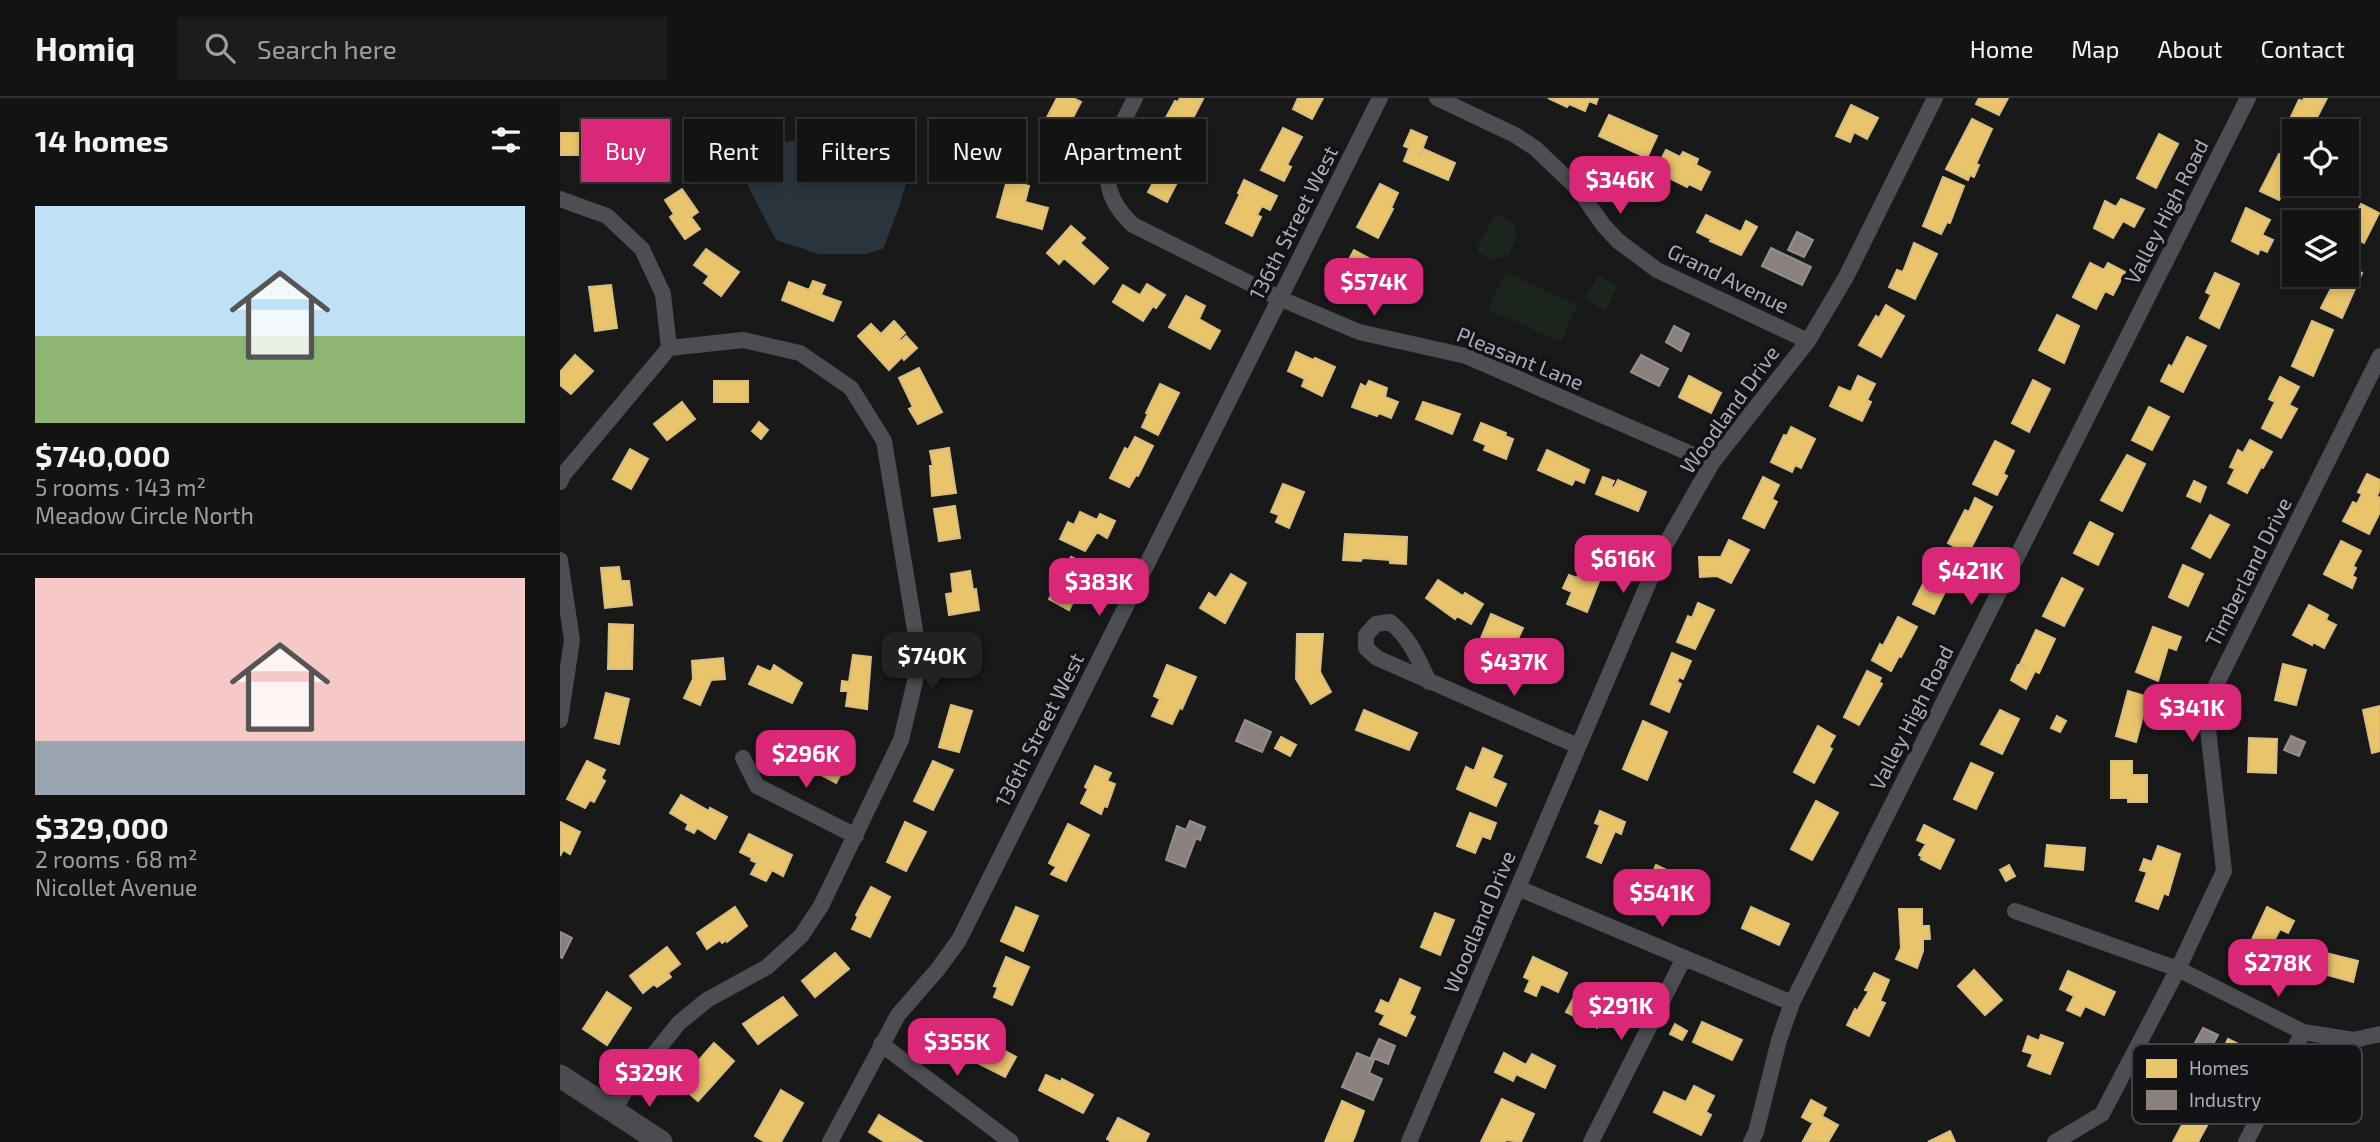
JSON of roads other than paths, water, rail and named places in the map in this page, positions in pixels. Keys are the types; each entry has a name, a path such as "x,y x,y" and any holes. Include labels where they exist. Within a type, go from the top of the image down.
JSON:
{"main road":[{"path":"560,1076 661,1142"},
{"path":"560,1086 613,1112"}],"street":[{"name":"Pleasant Lane","path":"1135,98 1110,150 1107,165 1108,183 1119,209 1133,225 1279,298 1359,332 1466,356 1712,463"},
{"name":"136th Street West","path":"830,1142 898,1015 959,940 1380,98"},
{"name":"Grand Avenue","path":"1437,98 1515,135 1535,148 1578,189 1618,241 1657,270 1808,341"},
{"name":"Woodland Drive","path":"1409,1142 1663,549 1712,463 1808,341 1846,277 1935,98"},
{"name":"Valley High Road","path":"1751,1142 1792,1003 2248,98"},
{"path":"560,199 607,216 642,249 663,294 669,348"},
{"path":"560,482 669,348 744,340 800,353 851,388 884,440 915,630 916,677 901,740 821,906 801,936 767,967 708,1000 679,1023 628,1086 613,1112"},
{"name":"Timberland Drive","path":"2139,1044 2224,871 2208,729 2216,685 2380,356"},
{"path":"560,563 572,640 560,720"},
{"path":"1429,682 1578,746"},
{"path":"743,758 757,786 856,836"},
{"path":"1518,888 1792,1003"},
{"path":"2015,911 2178,969 2303,1032 2354,1040 2380,1034"},
{"path":"1591,1142 1684,958"},
{"path":"2297,1044 2303,1032"},
{"path":"881,1044 1011,1142"},
{"name":"Timberland Drive","path":"2055,1142 2102,1114 2132,1057"},
{"path":"2246,1142 2255,1124"}]}
